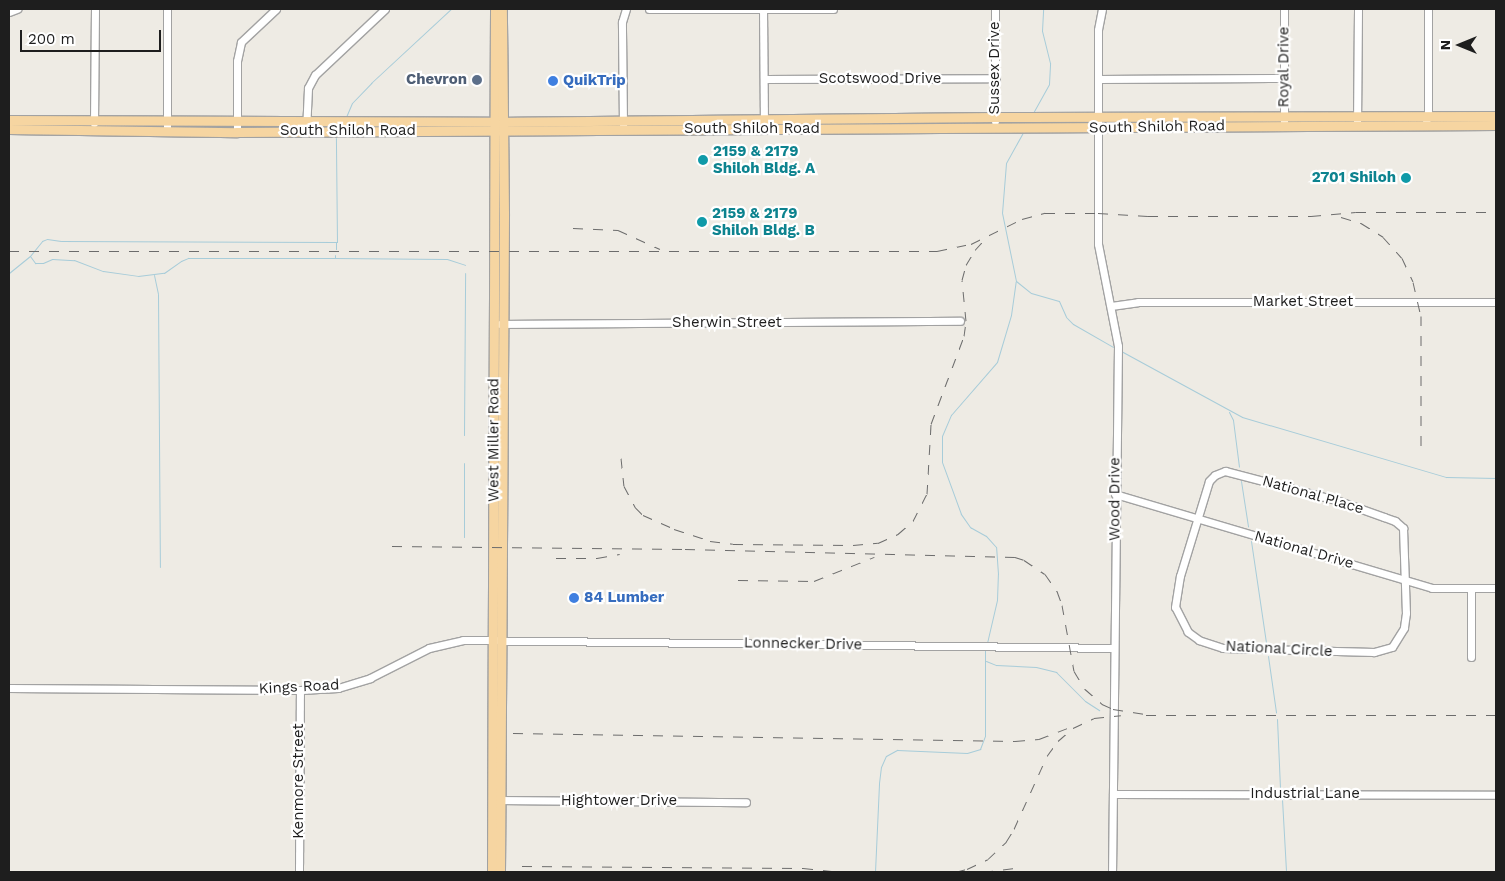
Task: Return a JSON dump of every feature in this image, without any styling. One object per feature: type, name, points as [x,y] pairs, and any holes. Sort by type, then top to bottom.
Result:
[{"type":"main road","name":"West Miller Road","points":[[495,9],[503,252],[499,324]]},
{"type":"main road","name":"West Miller Road","points":[[492,872],[496,800],[499,126],[502,9]]},
{"type":"main road","name":"South Shiloh Road","points":[[764,124],[1098,116],[1284,121],[1427,121],[1496,124]]},
{"type":"main road","name":"South Shiloh Road","points":[[1427,121],[1496,116]]},
{"type":"main road","name":"South Shiloh Road","points":[[9,120],[94,126]]},
{"type":"main road","name":"South Shiloh Road","points":[[9,129],[94,126],[306,127],[764,124],[1098,128],[1284,121]]},
{"type":"main road","name":"West Miller Road","points":[[496,800],[500,872]]},
{"type":"street","points":[[9,12],[17,9]]},
{"type":"street","points":[[94,126],[95,9]]},
{"type":"street","points":[[167,9],[167,126]]},
{"type":"street","points":[[237,127],[237,61],[241,42],[276,9]]},
{"type":"street","points":[[306,127],[308,88],[315,75],[385,9]]},
{"type":"street","points":[[623,125],[621,59],[622,22],[626,9]]},
{"type":"street","points":[[649,9],[833,9]]},
{"type":"street","points":[[763,9],[764,124]]},
{"type":"street","name":"Sussex Drive","points":[[995,9],[996,127]]},
{"type":"street","name":"Wood Drive","points":[[1102,9],[1098,30],[1098,244],[1118,346],[1112,872]]},
{"type":"street","name":"Royal Drive","points":[[1284,9],[1284,121]]},
{"type":"street","points":[[1357,121],[1358,9]]},
{"type":"street","points":[[1427,121],[1428,9]]},
{"type":"street","name":"Scotswood Drive","points":[[764,79],[996,78]]},
{"type":"street","points":[[1098,79],[1284,78]]},
{"type":"street","name":"Market Street","points":[[1111,306],[1138,302],[1496,302]]},
{"type":"street","name":"Sherwin Street","points":[[499,324],[960,321]]},
{"type":"street","name":"National Place","points":[[1197,518],[1209,481],[1215,474],[1225,471],[1338,501],[1395,521],[1403,528],[1405,581]]},
{"type":"street","name":"National Drive","points":[[1115,494],[1432,588],[1496,588]]},
{"type":"street","name":"National Circle","points":[[1197,518],[1180,576],[1175,606],[1188,632],[1199,640],[1223,648],[1374,652],[1392,647],[1404,628],[1405,581]]},
{"type":"street","points":[[1471,588],[1471,657]]},
{"type":"street","name":"Lonnecker Drive","points":[[497,639],[1114,648]]},
{"type":"street","name":"Kings Road","points":[[9,688],[300,690],[338,688],[370,678],[420,652],[449,642],[497,639]]},
{"type":"street","name":"Kenmore Street","points":[[299,872],[300,690]]},
{"type":"street","name":"Industrial Lane","points":[[1113,794],[1496,794]]},
{"type":"street","name":"Hightower Drive","points":[[496,800],[746,802]]},
{"type":"waterway","points":[[346,117],[352,103],[371,83],[451,9]]},
{"type":"waterway","points":[[1033,113],[1049,84],[1050,63],[1042,31],[1043,9]]},
{"type":"waterway","points":[[987,643],[997,600],[996,547],[986,536],[970,527],[961,514],[942,462],[942,436],[951,415],[997,362],[1011,315],[1016,281],[1002,213],[1006,163],[1024,131]]},
{"type":"waterway","points":[[9,273],[30,256],[42,241],[47,239],[61,241],[337,242],[336,138]]},
{"type":"waterway","points":[[336,242],[336,249]]},
{"type":"waterway","points":[[335,255],[335,258],[447,259],[465,265]]},
{"type":"waterway","points":[[30,256],[35,263],[43,263],[52,259],[74,260],[103,271],[138,276],[164,273],[188,258],[335,258]]},
{"type":"waterway","points":[[464,435],[465,273]]},
{"type":"waterway","points":[[154,275],[158,294],[160,567]]},
{"type":"waterway","points":[[1016,281],[1031,293],[1059,301],[1066,317],[1073,324],[1113,347]]},
{"type":"waterway","points":[[1121,351],[1242,417],[1446,477],[1496,478]]},
{"type":"waterway","points":[[1229,412],[1233,420],[1239,467]]},
{"type":"waterway","points":[[464,463],[464,537]]},
{"type":"waterway","points":[[1241,481],[1248,526]]},
{"type":"waterway","points":[[1251,541],[1266,642]]},
{"type":"waterway","points":[[875,872],[879,783],[881,767],[886,756],[897,750],[967,753],[980,749],[985,736],[985,650]]},
{"type":"waterway","points":[[1268,656],[1276,712]]},
{"type":"waterway","points":[[986,661],[996,665],[1036,667],[1056,672],[1085,701],[1099,710]]},
{"type":"waterway","points":[[1277,719],[1280,789]]},
{"type":"waterway","points":[[1282,799],[1286,870]]},
{"type":"railway","points":[[9,251],[937,251],[971,244],[1022,219],[1045,213],[1098,213],[1148,216],[1311,216],[1356,212],[1496,212]]},
{"type":"railway","points":[[1341,217],[1361,223],[1383,237],[1402,258],[1413,282],[1421,316],[1421,453]]},
{"type":"railway","points":[[573,228],[618,230],[660,249]]},
{"type":"railway","points":[[621,458],[624,486],[635,507],[643,515],[674,529],[710,541],[733,544],[853,545],[878,543],[898,534],[913,521],[927,494],[931,424],[964,336],[966,321],[962,280],[966,265],[984,240]]},
{"type":"railway","points":[[392,546],[685,549],[1015,557],[1024,560],[1045,574],[1057,591],[1062,605],[1074,671],[1085,689],[1102,704],[1113,709],[1152,715]]},
{"type":"railway","points":[[556,558],[597,558],[620,554]]},
{"type":"railway","points":[[738,580],[814,581],[874,557]]},
{"type":"railway","points":[[955,872],[967,869],[988,859],[1006,842],[1014,829],[1047,756],[1058,741],[1073,728],[1094,718],[1121,715]]},
{"type":"railway","points":[[1146,715],[1496,715]]},
{"type":"railway","points":[[513,733],[1015,741],[1039,739],[1068,728]]},
{"type":"railway","points":[[522,866],[803,868],[839,872]]},
{"type":"railway","points":[[983,872],[1015,868]]},
{"type":"railway","points":[[1008,872],[1224,872]]},
{"type":"place","name":"Chevron","points":[[477,80]]},
{"type":"place","name":"QuikTrip","points":[[553,81]]},
{"type":"place","name":"2159 & 2179 Shiloh Bldg. A","points":[[703,160]]},
{"type":"place","name":"2701 Shiloh","points":[[1406,178]]},
{"type":"place","name":"2159 & 2179 Shiloh Bldg. B","points":[[702,222]]},
{"type":"place","name":"84 Lumber","points":[[574,598]]}]
